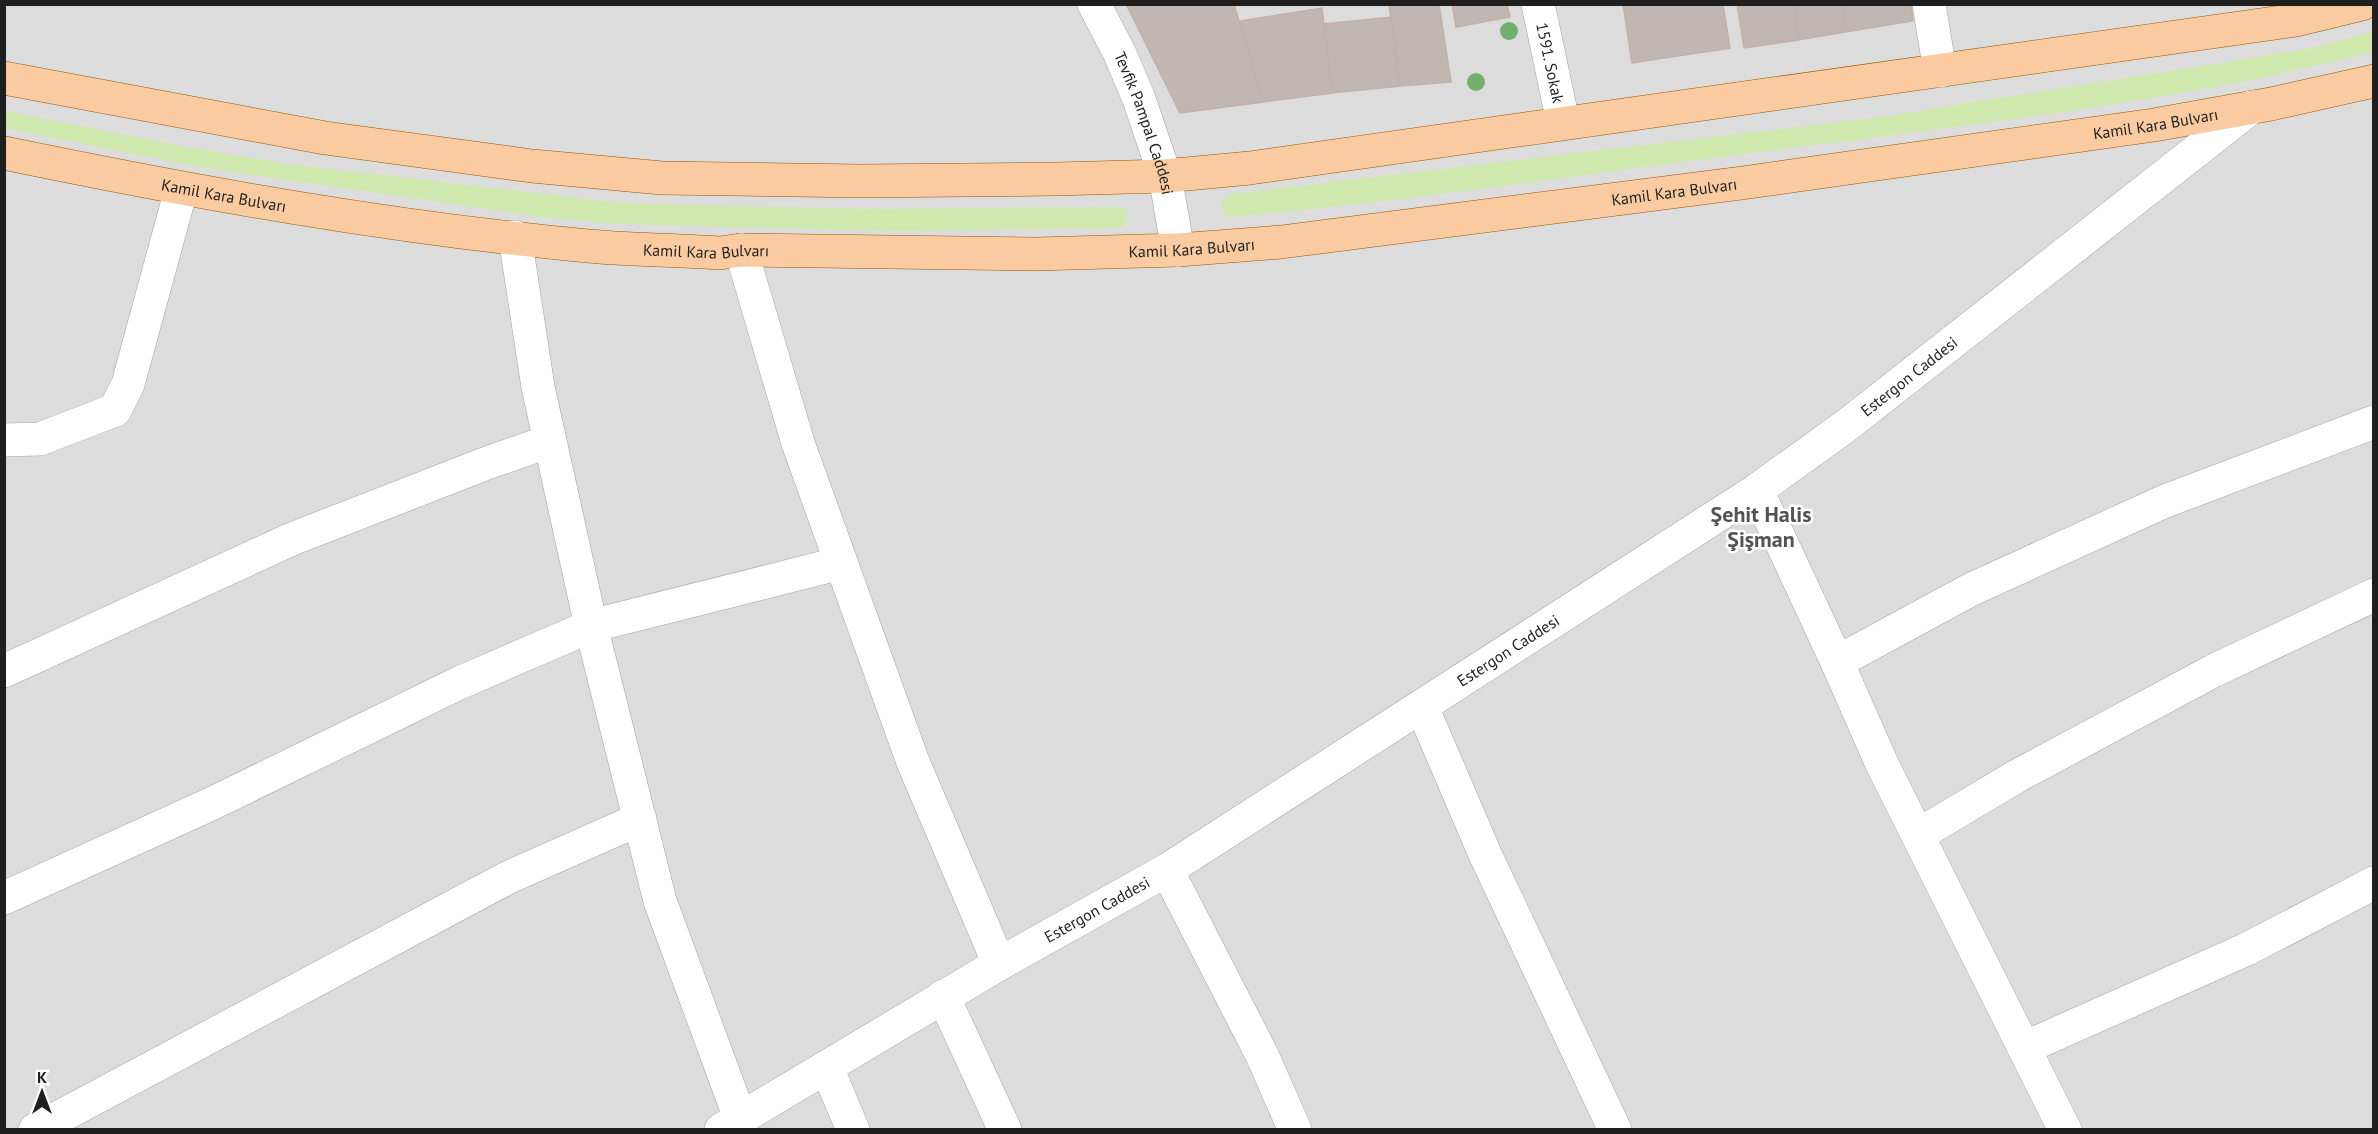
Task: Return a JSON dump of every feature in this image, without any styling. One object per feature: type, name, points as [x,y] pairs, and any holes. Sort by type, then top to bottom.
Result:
[{"type":"main road","points":[[4,78],[325,138],[532,166],[650,177],[872,181],[1165,176],[1250,168],[2296,20],[2362,4]]},
{"type":"main road","name":"Kamil Kara Bulvarı","points":[[4,153],[181,190],[357,218],[588,246],[720,253],[741,250],[1036,254],[1178,250],[1281,242],[1742,183],[2142,126],[2337,91],[2373,81]]},
{"type":"street","name":"Tevfik Pampal Caddesi","points":[[1094,4],[1140,99],[1165,176],[1178,250]]},
{"type":"street","name":"1591. Sokak","points":[[1538,4],[1563,122]]},
{"type":"street","points":[[1929,4],[1940,71]]},
{"type":"street","name":"Estergon Caddesi","points":[[731,1124],[943,996],[1167,870],[1757,490],[1856,418],[2252,107]]},
{"type":"street","points":[[4,440],[40,439],[114,410],[128,384],[181,190]]},
{"type":"street","points":[[515,237],[538,387],[591,626],[660,902],[731,1124]]},
{"type":"street","points":[[741,250],[798,443],[841,563],[913,762],[999,964]]},
{"type":"street","points":[[1837,662],[1972,589],[2163,502],[2373,422]]},
{"type":"street","points":[[4,671],[292,539],[550,441]]},
{"type":"street","points":[[1757,490],[1882,764],[2065,1130]]},
{"type":"street","points":[[4,898],[213,803],[459,683],[591,626],[841,563]]},
{"type":"street","points":[[1918,835],[2017,776],[2213,670],[2373,595]]},
{"type":"street","points":[[1422,707],[1485,854],[1615,1130]]},
{"type":"street","points":[[35,1130],[507,878],[640,819]]},
{"type":"street","points":[[1167,870],[1262,1055],[1295,1130]]},
{"type":"street","points":[[2024,1048],[2247,949],[2373,883]]},
{"type":"street","points":[[943,996],[1005,1130]]},
{"type":"street","points":[[826,1068],[853,1130]]},
{"type":"shaded area","points":[[5,5],[2373,5],[2373,1129],[5,1129]]},
{"type":"green space","points":[[2373,32],[2373,52],[2221,85],[2067,111],[1359,204],[1226,217],[1222,209],[1222,202],[1231,194],[1874,118],[2308,49]]},
{"type":"green space","points":[[4,111],[186,147],[287,164],[621,203],[873,209],[1114,207],[1123,208],[1127,215],[1126,225],[1119,228],[885,231],[620,224],[542,217],[199,167],[5,128]]},
{"type":"building","points":[[1126,4],[1234,4],[1263,102],[1180,113]]},
{"type":"building","points":[[1389,4],[1439,4],[1451,82],[1400,86]]},
{"type":"building","points":[[1452,4],[1507,4],[1510,17],[1456,27]]},
{"type":"building","points":[[1623,4],[1723,4],[1730,48],[1632,63]]},
{"type":"building","points":[[1737,4],[1794,4],[1799,40],[1744,48]]},
{"type":"building","points":[[1794,4],[1841,4],[1846,32],[1799,40]]},
{"type":"building","points":[[1841,4],[1911,4],[1913,21],[1846,32]]},
{"type":"building","points":[[1322,8],[1332,93],[1263,102],[1240,21]]},
{"type":"building","points":[[1391,17],[1400,86],[1332,93],[1324,24]]},
{"type":"district","name":"Şehit Halis Şişman","points":[[1761,526]]}]
